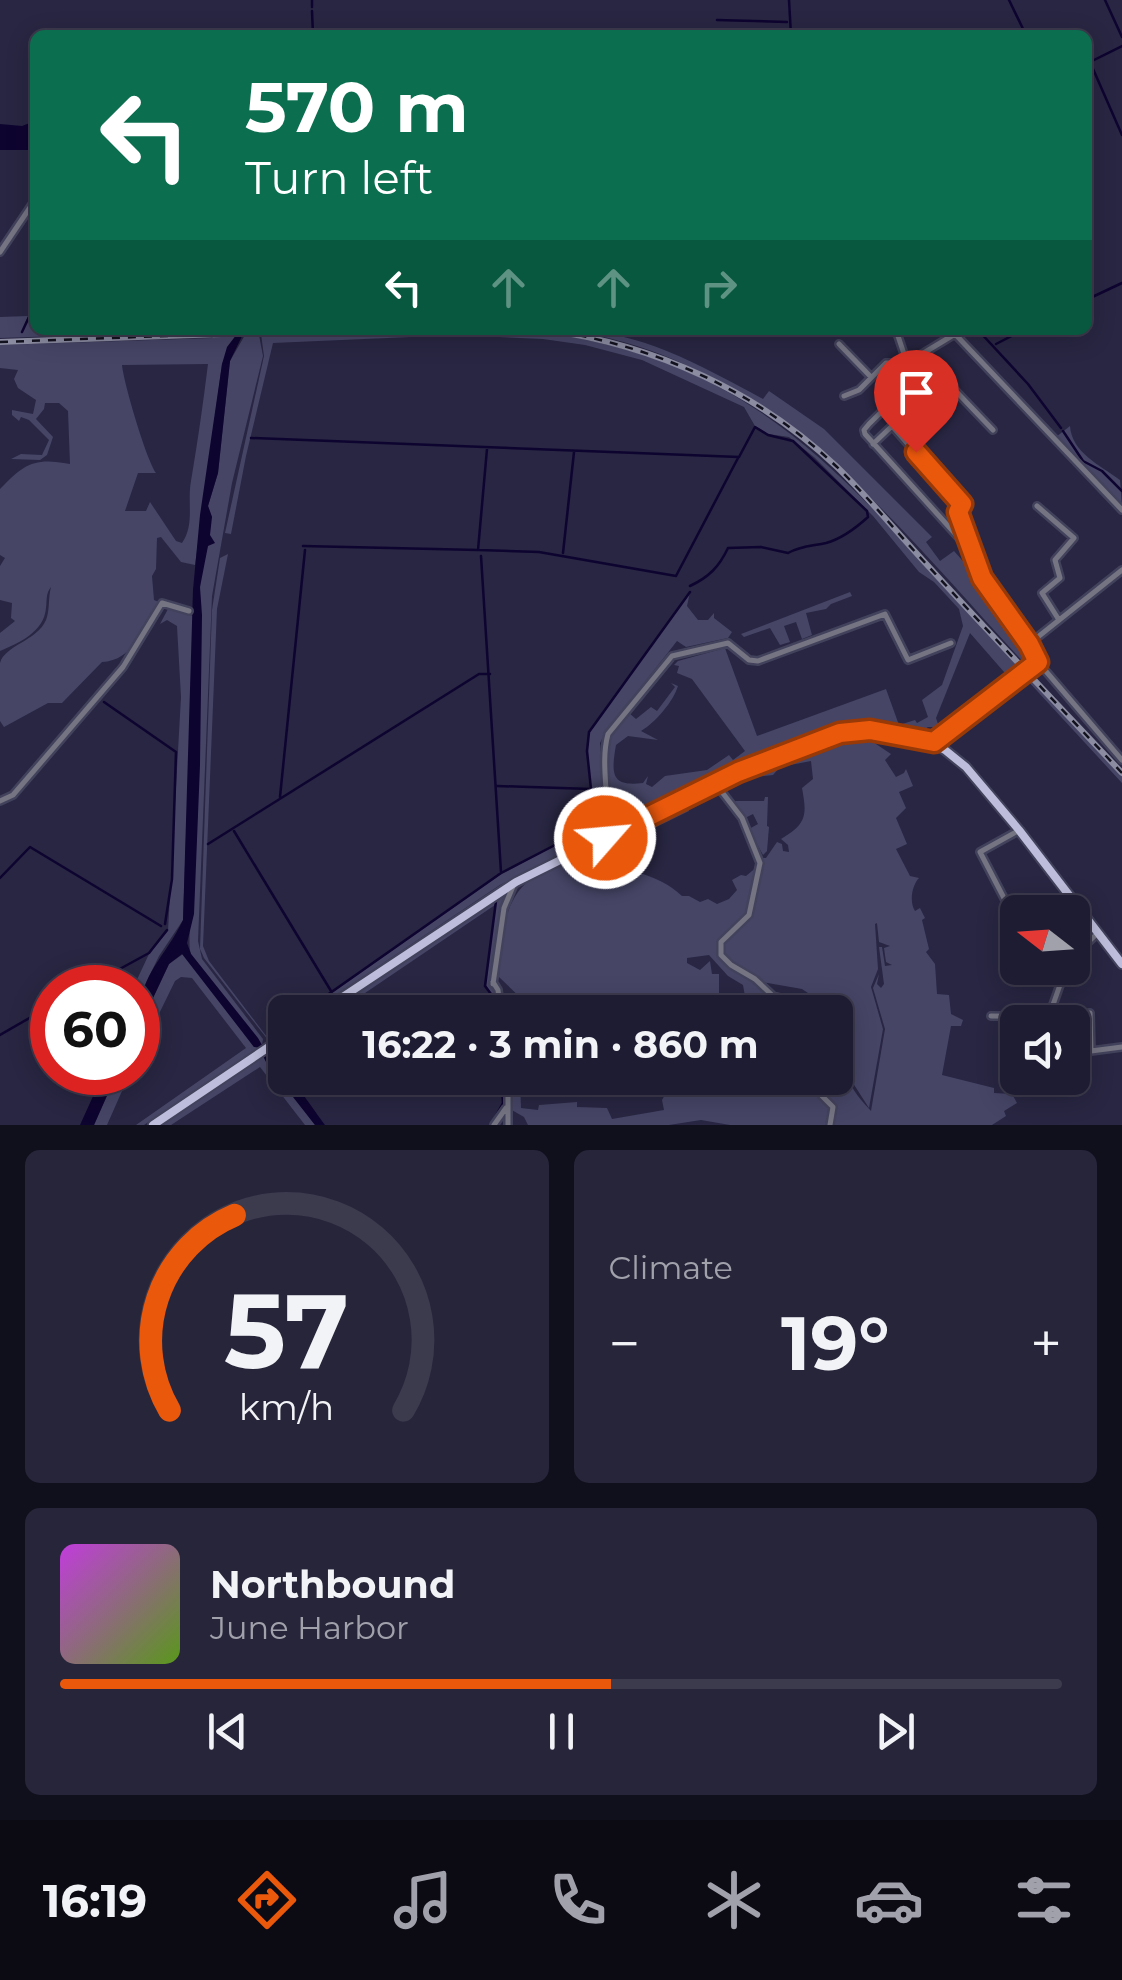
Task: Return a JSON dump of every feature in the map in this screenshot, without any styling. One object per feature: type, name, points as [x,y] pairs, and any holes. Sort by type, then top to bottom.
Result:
[{"type":"main road","points":[[346,995],[516,882],[767,759],[850,731],[882,731],[934,742],[966,767],[1020,830],[1122,964]]},
{"type":"main road","points":[[152,1125],[268,1048]]},
{"type":"street","points":[[0,252],[30,207]]},
{"type":"street","points":[[898,335],[921,406]]},
{"type":"street","points":[[844,396],[859,390],[886,363],[907,364],[953,335]]},
{"type":"street","points":[[956,335],[1122,510]]},
{"type":"street","points":[[840,344],[870,377]]},
{"type":"street","points":[[913,380],[864,430],[972,551]]},
{"type":"street","points":[[873,444],[950,385],[993,430]]},
{"type":"street","points":[[892,426],[962,504],[958,512],[982,578],[1038,662],[1122,760]]},
{"type":"street","points":[[1037,506],[1074,538],[1055,560],[1058,581],[1043,590],[1045,601],[1059,620]]},
{"type":"street","points":[[1029,644],[1122,570]]},
{"type":"street","points":[[0,801],[12,795],[124,666],[159,606],[189,610]]},
{"type":"street","points":[[605,838],[608,734],[672,656],[728,643],[748,660],[758,661],[885,614],[908,660],[951,643]]},
{"type":"street","points":[[934,742],[1038,662]]},
{"type":"street","points":[[715,783],[742,818],[760,863],[752,908],[722,942],[721,955],[732,966],[756,978],[771,995]]},
{"type":"street","points":[[608,806],[634,823]]},
{"type":"street","points":[[1002,895],[980,852],[1020,830]]},
{"type":"street","points":[[499,995],[493,983],[504,908],[516,882]]},
{"type":"street","points":[[1090,941],[1098,933]]},
{"type":"street","points":[[991,1016],[1000,1016]]},
{"type":"street","points":[[1090,1052],[1122,1048]]},
{"type":"street","points":[[508,1095],[508,1125]]},
{"type":"street","points":[[822,1095],[833,1106],[830,1125]]},
{"type":"street","points":[[494,1125],[508,1106]]},
{"type":"shaded area","points":[[30,123],[30,150],[0,150],[0,124]]},
{"type":"shaded area","points":[[28,316],[21,333],[30,318],[30,335],[91,335],[0,338],[0,317]]},
{"type":"shaded area","points":[[236,335],[243,335],[230,361],[218,473],[208,506],[212,517],[210,535],[215,543],[208,546],[200,587],[200,765],[194,914],[187,943],[191,954],[258,1038],[262,1045],[258,1047],[254,1047],[182,954],[169,964],[160,983],[160,965],[156,965],[183,920],[193,590],[227,347]]},
{"type":"shaded area","points":[[237,335],[222,364],[195,565],[181,562],[161,537],[157,538],[156,569],[152,576],[154,600],[159,602],[137,641],[122,656],[102,662],[62,703],[48,703],[4,727],[0,721],[0,663],[8,652],[42,627],[51,587],[41,624],[0,651],[0,633],[15,621],[11,618],[12,603],[0,600],[0,566],[5,558],[0,555],[0,489],[30,464],[70,464],[68,411],[59,403],[45,403],[36,419],[53,437],[47,455],[40,460],[11,459],[21,454],[42,455],[49,440],[29,420],[21,417],[19,421],[12,415],[12,410],[33,414],[36,400],[18,388],[14,379],[18,370],[0,368],[0,345]],"holes":[[[208,364],[190,489],[190,521],[182,543],[176,541],[150,502],[146,511],[125,511],[138,473],[156,473],[136,420],[122,365]]]},
{"type":"shaded area","points":[[245,335],[259,335],[263,356],[232,483],[212,596],[198,941],[202,959],[263,1039],[262,1045],[191,954],[190,939],[198,800],[201,579],[230,361]]},
{"type":"shaded area","points":[[261,335],[456,335],[273,343],[231,534],[225,533],[264,356]]},
{"type":"shaded area","points":[[456,335],[566,336],[627,350],[681,369],[729,393],[773,421],[855,491],[1024,671],[1011,680],[970,633],[936,718],[939,727],[921,732],[865,725],[831,729],[761,757],[639,815],[617,809],[612,796],[609,739],[629,713],[636,719],[651,707],[657,711],[675,687],[671,683],[678,686],[672,699],[641,731],[658,740],[628,736],[616,745],[614,771],[619,780],[643,783],[648,776],[646,784],[652,787],[665,776],[707,770],[729,755],[733,760],[745,751],[692,679],[677,673],[679,666],[674,665],[678,661],[725,648],[757,736],[886,689],[899,725],[915,720],[917,723],[928,717],[922,700],[942,685],[963,626],[959,609],[919,572],[873,516],[789,437],[768,434],[755,426],[744,407],[642,360],[543,339]]},
{"type":"shaded area","points":[[590,335],[614,335],[645,343],[763,399],[769,391],[824,429],[932,537],[926,542],[940,561],[954,551],[978,578],[1032,653],[1031,665],[1027,666],[928,557],[826,456],[770,413],[709,376],[643,348]]},
{"type":"shaded area","points":[[1070,426],[1081,451],[1120,480],[1122,507],[1056,437]]},
{"type":"shaded area","points":[[228,554],[217,609],[203,946],[209,961],[268,1040],[200,949],[212,610],[220,558]]},
{"type":"shaded area","points":[[690,592],[687,606],[698,620],[708,620],[714,613],[714,618],[732,632],[728,638],[686,647],[677,641],[605,733],[600,743],[604,818],[600,832],[577,846],[586,831],[564,853],[500,885],[335,995],[329,995],[500,875],[588,828],[592,804],[590,732]]},
{"type":"shaded area","points":[[850,592],[852,596],[826,609],[806,613],[812,635],[802,639],[796,622],[784,626],[790,642],[780,645],[770,628],[744,637],[741,634]]},
{"type":"shaded area","points":[[168,609],[194,616],[183,920],[155,965],[144,965],[168,931],[181,697],[177,626],[167,620],[160,624]]},
{"type":"shaded area","points":[[1029,674],[1122,775],[1122,783],[1027,680],[1001,699]]},
{"type":"shaded area","points":[[864,736],[891,754],[885,760],[896,777],[906,769],[913,786],[899,792],[906,808],[896,818],[907,844],[896,849],[910,876],[919,878],[912,903],[925,918],[922,920],[929,949],[926,952],[935,964],[937,994],[949,995],[951,1014],[963,1020],[961,1026],[951,1026],[942,1075],[994,1088],[994,1093],[1000,1095],[1013,1095],[1017,1103],[1004,1111],[1006,1116],[992,1125],[832,1125],[836,1108],[826,1095],[853,1095],[853,1087],[871,1111],[885,1029],[873,988],[879,974],[877,984],[881,988],[884,984],[879,947],[885,966],[892,965],[886,962],[884,948],[890,946],[879,942],[875,924],[878,969],[871,987],[883,1029],[869,1108],[853,1083],[853,995],[811,995],[802,989],[762,982],[722,954],[721,946],[751,914],[761,858],[766,858],[777,842],[782,844],[783,851],[789,852],[781,839],[796,829],[803,818],[802,788],[813,779],[811,761],[780,767],[773,775],[755,777],[730,789],[729,784],[827,742]]},
{"type":"shaded area","points":[[765,797],[769,827],[767,851],[763,855],[749,829],[758,824],[753,814],[745,818],[735,801],[764,801]]},
{"type":"shaded area","points":[[686,803],[689,811],[585,862],[637,872],[682,896],[717,904],[737,890],[732,880],[746,876],[758,866],[749,910],[720,940],[718,953],[753,978],[767,995],[745,995],[743,985],[728,976],[709,955],[687,958],[687,963],[700,970],[710,961],[712,974],[719,974],[719,994],[729,995],[518,995],[499,977],[505,921],[524,885]]},
{"type":"shaded area","points":[[505,897],[492,985],[497,995],[492,995],[486,985],[495,905],[362,995],[351,995],[496,898]]},
{"type":"shaded area","points":[[183,954],[258,1048],[144,1125],[136,1125],[246,1048],[192,978],[175,981],[160,1012],[160,983],[169,964]]},
{"type":"shaded area","points":[[263,1056],[268,1063],[268,1077],[260,1067],[171,1125],[161,1125]]},
{"type":"shaded area","points":[[94,1095],[107,1095],[94,1125],[80,1125]]},
{"type":"shaded area","points":[[107,1095],[120,1095],[107,1125],[94,1125]]},
{"type":"shaded area","points":[[282,1095],[292,1095],[315,1125],[305,1125]]},
{"type":"shaded area","points":[[291,1095],[303,1095],[325,1125],[315,1125]]},
{"type":"shaded area","points":[[510,1095],[521,1095],[521,1108],[538,1110],[539,1105],[577,1102],[577,1107],[607,1108],[612,1119],[664,1110],[665,1095],[822,1095],[830,1104],[828,1125],[730,1125],[701,1120],[669,1125],[528,1125],[524,1117],[510,1109]]},
{"type":"waterway","points":[[312,0],[312,7]]},
{"type":"waterway","points":[[789,0],[791,30]]},
{"type":"waterway","points":[[1009,0],[1024,30]]},
{"type":"waterway","points":[[1105,0],[1122,37]]},
{"type":"waterway","points":[[312,11],[313,30]]},
{"type":"waterway","points":[[717,20],[787,22]]},
{"type":"waterway","points":[[1092,61],[1122,46]]},
{"type":"waterway","points":[[1092,67],[1122,135]]},
{"type":"waterway","points":[[1092,297],[1122,283]]},
{"type":"waterway","points":[[22,332],[30,315]]},
{"type":"waterway","points":[[983,335],[1028,384],[1061,428]]},
{"type":"waterway","points":[[996,344],[1013,335]]},
{"type":"waterway","points":[[251,438],[739,457],[755,427],[768,435],[793,441],[867,511],[868,517],[859,525],[826,543],[788,553],[761,547],[728,548],[713,571],[690,586]]},
{"type":"waterway","points":[[1063,431],[1083,461],[1102,471],[1122,491]]},
{"type":"waterway","points":[[303,546],[478,550],[487,449]]},
{"type":"waterway","points":[[563,553],[574,452]]},
{"type":"waterway","points":[[479,550],[539,552],[676,576],[738,458]]},
{"type":"waterway","points":[[280,797],[305,550]]},
{"type":"waterway","points":[[481,556],[501,872]]},
{"type":"waterway","points":[[497,786],[591,789],[589,732],[690,592]]},
{"type":"waterway","points":[[208,844],[479,674],[490,674]]},
{"type":"waterway","points":[[104,702],[176,752],[172,879],[165,924]]},
{"type":"waterway","points":[[327,995],[501,873],[584,830],[592,812],[591,789]]},
{"type":"waterway","points":[[234,831],[331,991]]},
{"type":"waterway","points":[[0,878],[30,847],[161,926]]},
{"type":"waterway","points":[[492,995],[485,986],[496,901]]},
{"type":"waterway","points":[[127,965],[149,953],[167,930]]},
{"type":"waterway","points":[[0,1035],[30,1018]]},
{"type":"waterway","points":[[491,1125],[503,1103],[502,1095]]},
{"type":"railway","points":[[0,342],[194,335]]},
{"type":"railway","points":[[576,335],[627,347],[703,376],[774,416],[806,440],[861,492],[1122,773]]},
{"type":"route","points":[[605,838],[767,759],[840,733],[870,730],[934,742],[1038,662],[978,571],[958,512],[962,504],[916,452]]}]
